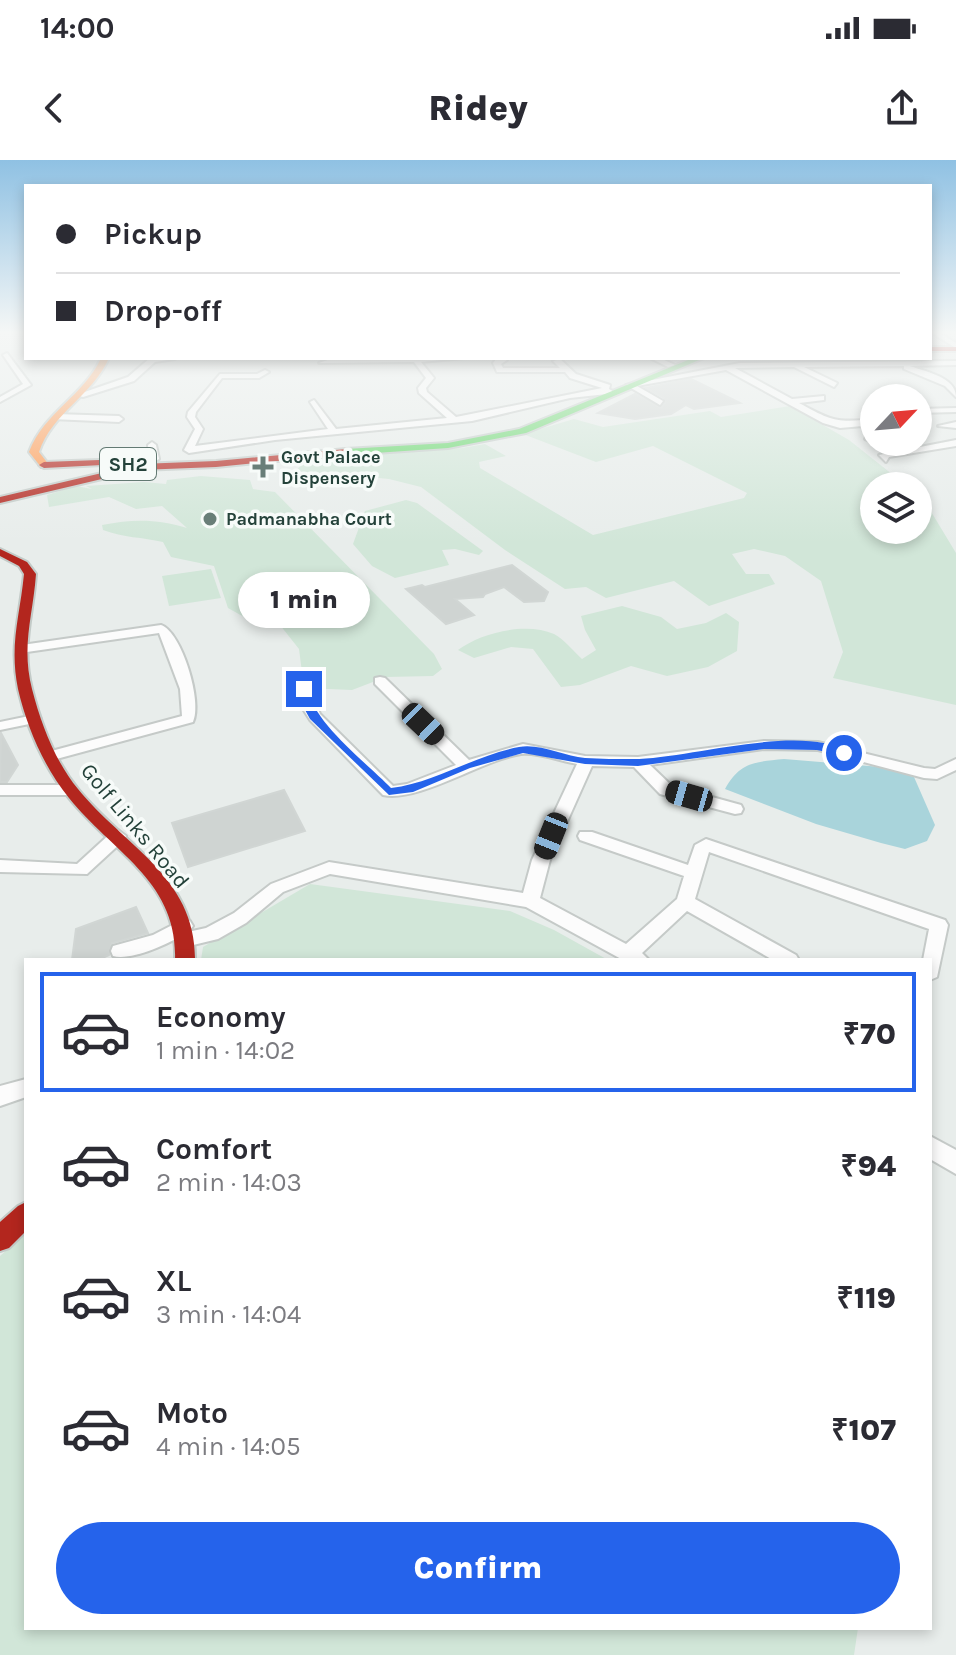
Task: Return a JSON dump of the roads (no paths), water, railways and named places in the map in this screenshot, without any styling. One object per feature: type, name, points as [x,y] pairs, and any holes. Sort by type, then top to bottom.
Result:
[{"type":"main road","points":[[71,403],[35,441],[34,452],[44,465],[69,481],[140,467],[474,443],[546,423],[586,403]]},
{"type":"main road","name":"SH2","points":[[4,496],[127,465],[191,454],[467,440],[534,423],[581,403]]},
{"type":"main road","points":[[44,465],[99,463],[153,452],[191,454]]},
{"type":"main road","name":"SH2","points":[[69,481],[99,463]]},
{"type":"main road","points":[[4,496],[37,476],[44,465]]},
{"type":"main road","name":"Golf Links Road","points":[[0,552],[23,564],[30,574],[20,649],[34,719],[49,756],[69,790],[99,822],[118,836],[159,884],[186,932]]},
{"type":"main road","points":[[185,958],[186,932]]},
{"type":"main road","points":[[0,1239],[24,1216]]},
{"type":"street","points":[[199,403],[191,417],[199,429],[191,454],[334,432],[455,420],[541,403]]},
{"type":"street","points":[[315,403],[334,432]]},
{"type":"street","points":[[435,403],[455,420]]},
{"type":"street","points":[[796,403],[840,425],[860,423]]},
{"type":"street","points":[[932,411],[956,410]]},
{"type":"street","points":[[192,412],[204,411]]},
{"type":"street","points":[[823,419],[855,414]]},
{"type":"street","points":[[55,417],[119,419]]},
{"type":"street","points":[[942,426],[956,425]]},
{"type":"street","points":[[932,448],[956,443]]},
{"type":"street","points":[[20,649],[161,629],[178,657],[192,709],[188,719],[49,756]]},
{"type":"street","points":[[380,681],[466,766]]},
{"type":"street","points":[[304,689],[304,699],[314,716],[389,791],[409,789],[466,766],[523,749],[585,761],[638,762],[764,745],[818,746],[924,773],[937,774],[956,764]]},
{"type":"street","points":[[0,726],[34,719]]},
{"type":"street","points":[[530,901],[541,860],[561,812],[582,774],[585,761]]},
{"type":"street","points":[[638,762],[666,790],[735,809]]},
{"type":"street","points":[[0,790],[69,790]]},
{"type":"street","points":[[0,866],[81,870],[118,836]]},
{"type":"street","points":[[586,836],[693,873]]},
{"type":"street","points":[[120,951],[186,932],[211,934],[240,918],[277,888],[329,868],[530,901],[633,957],[685,902],[701,849],[706,845],[939,925],[932,962]]},
{"type":"street","points":[[685,902],[785,958]]},
{"type":"street","points":[[0,1096],[24,1089]]},
{"type":"street","points":[[932,1147],[956,1163]]},
{"type":"water","points":[[784,759],[881,767],[914,777],[935,825],[927,841],[905,849],[881,843],[816,824],[725,789],[743,768]]},
{"type":"place","name":"Govt Palace Dispensery","points":[[263,467]]},
{"type":"place","name":"Padmanabha Court","points":[[210,519]]}]
